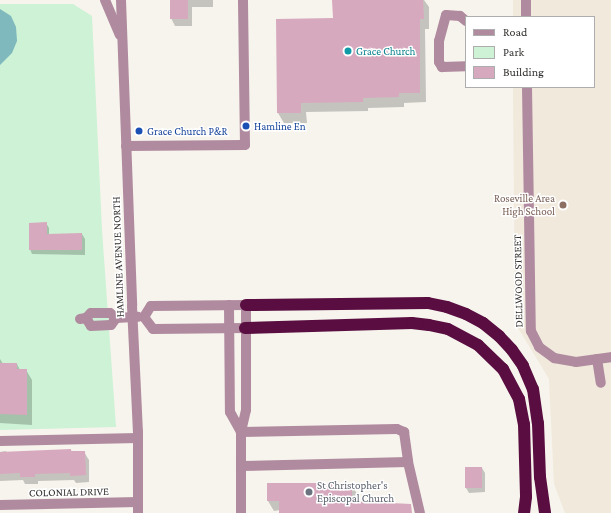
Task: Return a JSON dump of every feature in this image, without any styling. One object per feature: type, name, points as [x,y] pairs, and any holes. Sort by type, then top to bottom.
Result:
[{"type":"highway","points":[[246,305],[428,303],[447,307],[466,314],[483,323],[499,336],[512,350],[523,366],[533,389],[538,423],[540,477],[545,513]]},
{"type":"highway","points":[[245,328],[423,324],[448,329],[478,344],[503,369],[518,400],[524,424],[526,497],[524,513]]},
{"type":"street","points":[[106,0],[122,40]]},
{"type":"street","name":"HAMLINE AVENUE NORTH","points":[[121,0],[132,317],[138,438],[138,513]]},
{"type":"street","points":[[126,146],[245,145],[243,0]]},
{"type":"street","points":[[526,0],[526,16]]},
{"type":"street","points":[[465,20],[460,16],[446,15],[439,41],[439,62],[442,67],[465,66]]},
{"type":"street","name":"DELLWOOD STREET","points":[[527,88],[531,332],[539,348],[554,358],[576,362],[611,357]]},
{"type":"street","points":[[229,305],[230,412],[241,432]]},
{"type":"street","points":[[144,317],[151,306],[246,305],[246,410],[241,432],[241,513]]},
{"type":"street","points":[[83,318],[91,314],[110,313],[116,318],[144,317]]},
{"type":"street","points":[[144,317],[153,329],[245,328]]},
{"type":"street","points":[[597,359],[601,383]]},
{"type":"street","points":[[241,432],[398,429],[404,432],[408,462],[420,513]]},
{"type":"street","points":[[0,441],[138,438]]},
{"type":"street","points":[[241,466],[408,462]]},
{"type":"street","name":"COLONIAL DRIVE","points":[[0,505],[97,508],[138,502]]},
{"type":"shaded area","name":"Roseville Area High School","points":[[513,0],[611,0],[611,513],[565,513],[554,484],[549,379],[515,323],[513,88],[595,88],[595,16],[513,16]]},
{"type":"green space","points":[[0,4],[73,4],[92,16],[102,230],[116,427],[0,430]]},
{"type":"water","points":[[0,9],[11,16],[16,27],[17,41],[12,53],[0,65]]},
{"type":"building","points":[[170,0],[188,0],[188,19],[170,19]]},
{"type":"building","name":"Grace Church","points":[[332,0],[423,0],[424,19],[420,19],[420,93],[399,93],[399,97],[363,98],[363,102],[301,103],[301,113],[277,113],[276,19],[333,18]]},
{"type":"building","points":[[47,222],[47,234],[82,233],[82,250],[29,250],[29,223]]},
{"type":"building","points":[[0,363],[17,363],[17,369],[27,369],[27,415],[0,414]]},
{"type":"building","points":[[71,449],[71,451],[85,451],[86,475],[70,476],[70,473],[35,474],[35,477],[20,477],[20,473],[0,474],[0,452]]},
{"type":"building","points":[[465,467],[482,467],[482,488],[465,488]]},
{"type":"building","name":"St Christopher's Episcopal Church","points":[[267,483],[352,483],[352,501],[411,504],[412,513],[279,513],[279,501],[267,501]]},
{"type":"place","name":"Grace Church","points":[[348,51]]},
{"type":"place","name":"Hamline En","points":[[246,126]]},
{"type":"place","name":"Grace Church P&R","points":[[139,131]]},
{"type":"place","name":"Roseville Area High School","points":[[563,205]]},
{"type":"place","name":"St Christopher's Episcopal Church","points":[[309,492]]}]
